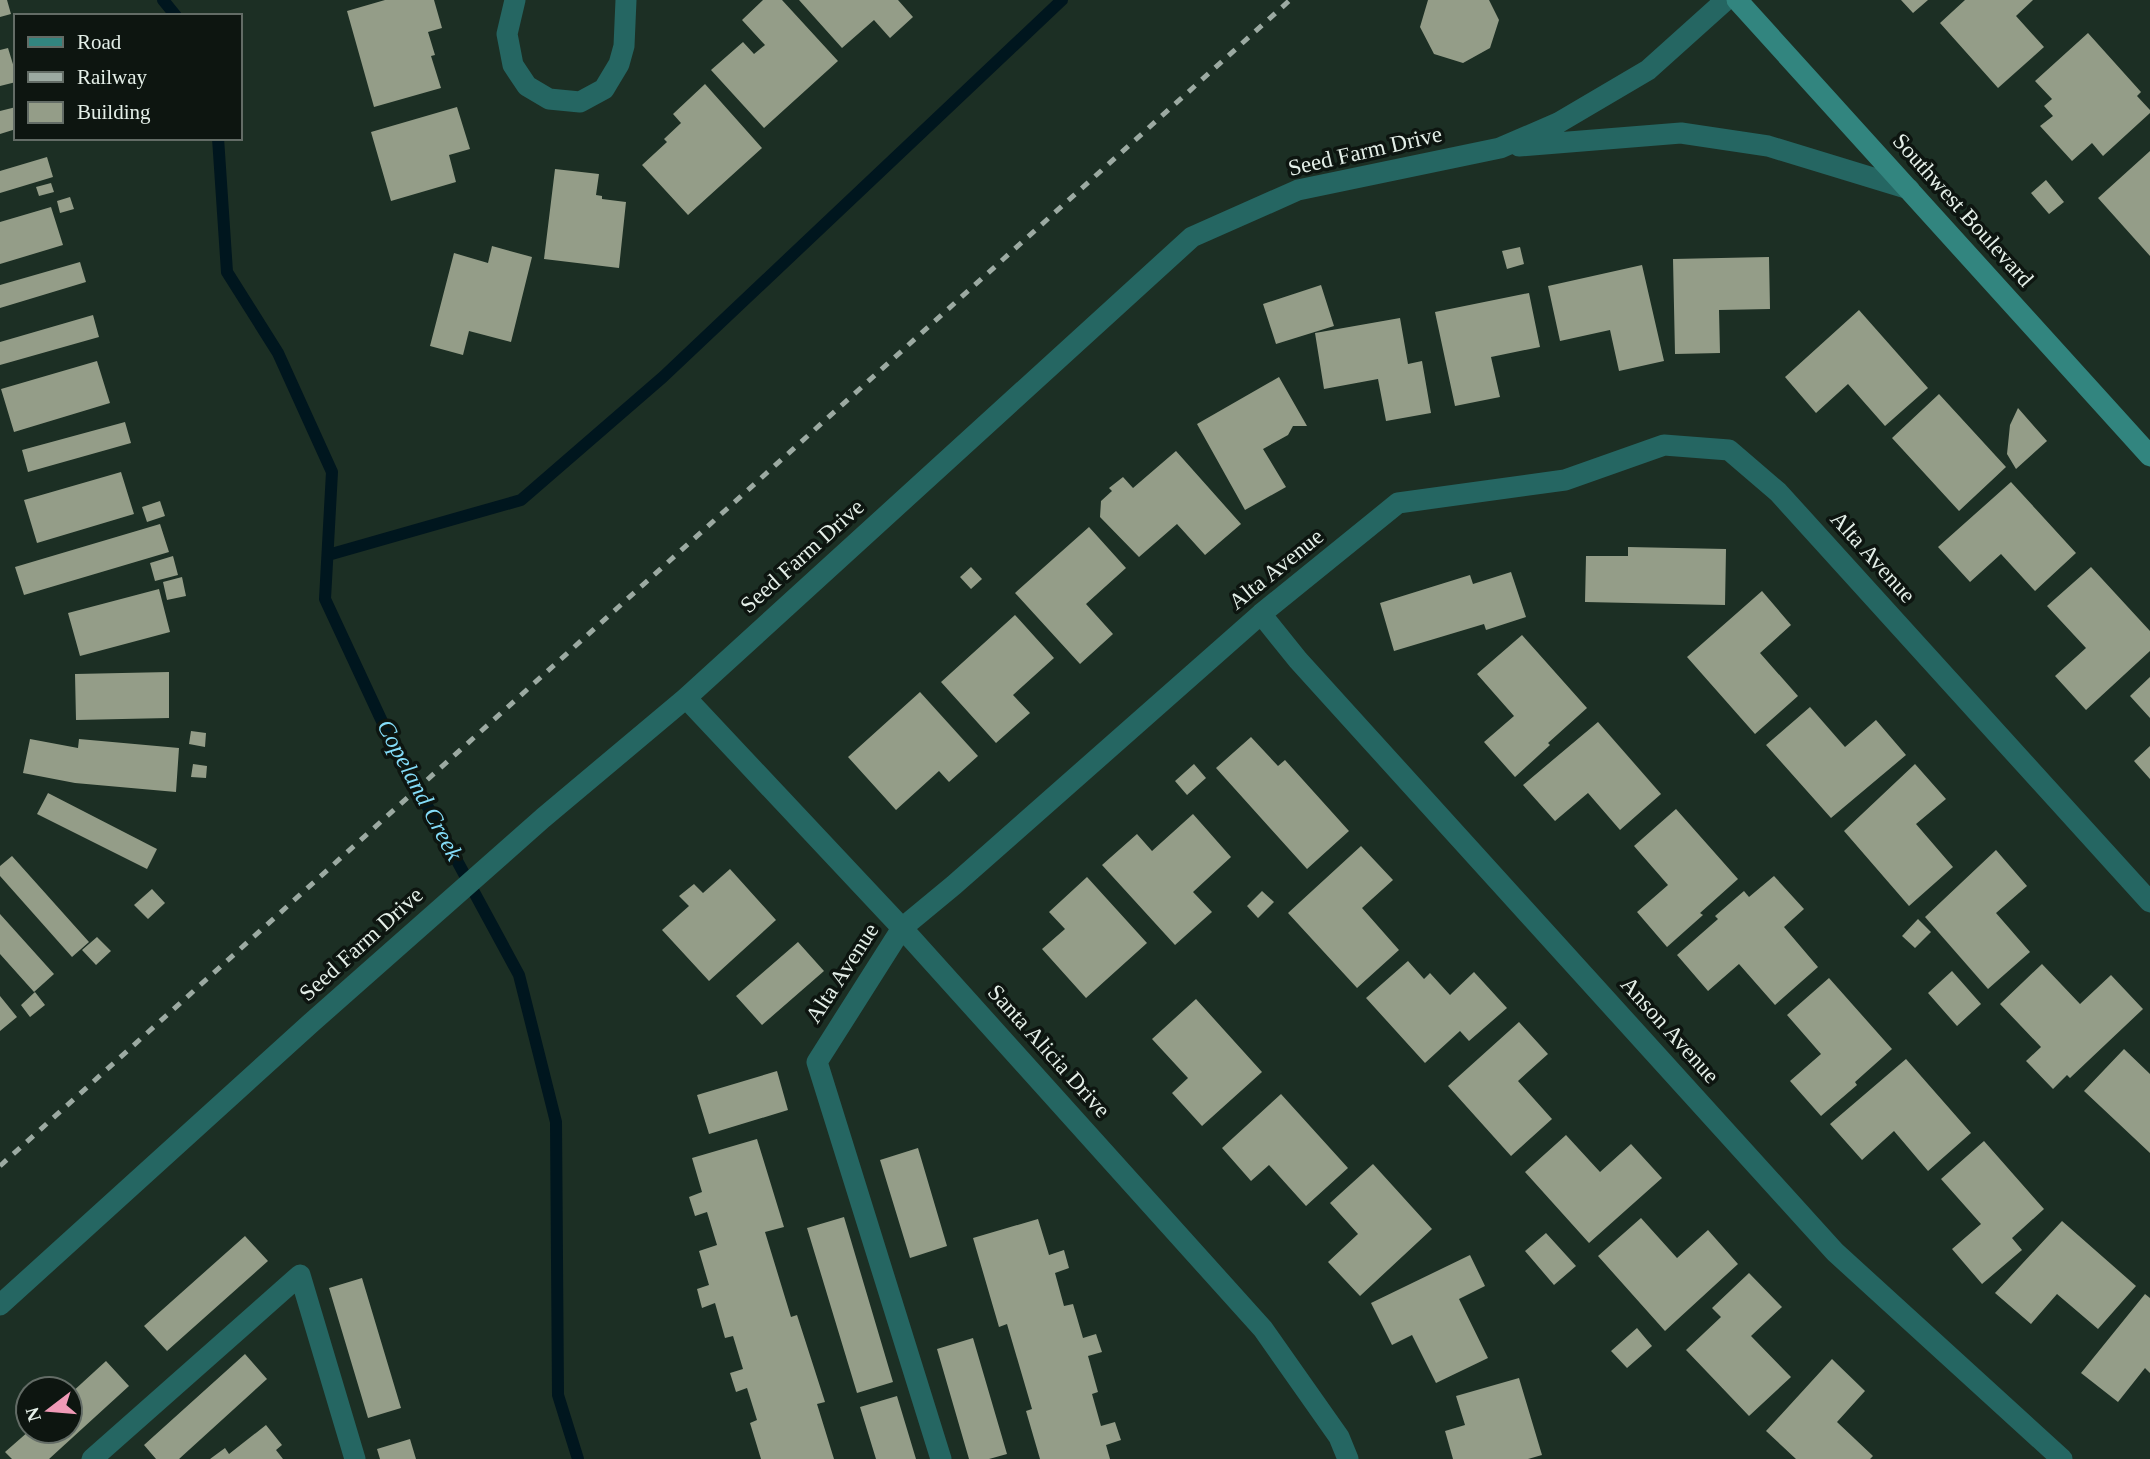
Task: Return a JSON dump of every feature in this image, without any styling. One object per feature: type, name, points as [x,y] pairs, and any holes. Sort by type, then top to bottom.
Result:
[{"type":"street","points":[[514,0],[508,34],[513,65],[527,86],[549,99],[580,102],[604,89],[619,64],[624,46],[626,0]]},
{"type":"street","name":"Seed Farm Drive","points":[[0,1305],[515,842],[686,698],[1192,237],[1298,190],[1500,148],[1558,123],[1648,70],[1726,0]]},
{"type":"street","name":"Southwest Boulevard","points":[[1737,0],[2150,456]]},
{"type":"street","points":[[1500,148],[1681,133],[1768,146],[1909,189]]},
{"type":"street","name":"Alta Avenue","points":[[941,1459],[817,1062],[902,928],[1261,614],[1398,503],[1565,480],[1664,444],[1729,450],[1778,492],[2150,902]]},
{"type":"street","name":"Anson Avenue","points":[[1261,614],[1298,660],[1835,1252],[2062,1459]]},
{"type":"street","name":"Santa Alicia Drive","points":[[686,698],[902,928],[1263,1329],[1339,1437],[1348,1459]]},
{"type":"street","points":[[92,1459],[300,1275],[355,1459]]},
{"type":"building","points":[[0,0],[7,0],[11,14],[0,17]]},
{"type":"building","points":[[385,0],[434,0],[442,28],[428,32],[435,55],[431,56],[441,88],[374,107],[347,11]]},
{"type":"building","points":[[763,0],[782,0],[838,61],[764,128],[711,70],[743,42],[754,54],[765,45],[742,20]]},
{"type":"building","points":[[799,0],[898,0],[913,17],[890,38],[874,20],[842,48]]},
{"type":"building","points":[[1428,0],[1489,0],[1499,20],[1490,48],[1463,63],[1434,54],[1420,27]]},
{"type":"building","points":[[1901,0],[1928,0],[1913,13]]},
{"type":"building","points":[[1965,0],[2033,0],[2016,16],[2044,47],[1998,88],[1940,23]]},
{"type":"building","points":[[2088,33],[2141,92],[2137,96],[2150,113],[2103,156],[2092,143],[2072,161],[2040,126],[2053,116],[2044,106],[2052,99],[2035,81]]},
{"type":"building","points":[[8,48],[14,68],[14,82],[0,86],[0,50]]},
{"type":"building","points":[[705,84],[762,148],[688,215],[642,165],[667,142],[664,139],[681,123],[673,114]]},
{"type":"building","points":[[457,107],[470,149],[449,155],[456,182],[391,201],[371,132]]},
{"type":"building","points":[[14,108],[14,130],[0,134],[0,111]]},
{"type":"building","points":[[2150,151],[2150,256],[2098,198]]},
{"type":"building","points":[[47,157],[53,177],[0,193],[0,171]]},
{"type":"building","points":[[555,169],[599,174],[596,195],[602,196],[602,199],[626,202],[619,268],[544,259]]},
{"type":"building","points":[[2046,180],[2064,202],[2049,214],[2031,193]]},
{"type":"building","points":[[51,183],[54,192],[39,196],[36,187]]},
{"type":"building","points":[[70,197],[74,209],[60,213],[57,201]]},
{"type":"building","points":[[51,207],[63,245],[0,264],[0,222]]},
{"type":"building","points":[[492,246],[532,257],[511,342],[469,331],[463,355],[430,346],[454,253],[488,263]]},
{"type":"building","points":[[1520,247],[1524,264],[1507,269],[1502,251]]},
{"type":"building","points":[[1769,257],[1770,309],[1719,310],[1720,353],[1675,354],[1673,259]]},
{"type":"building","points":[[80,262],[86,282],[0,308],[0,285]]},
{"type":"building","points":[[1642,265],[1664,361],[1619,371],[1610,330],[1560,341],[1548,286]]},
{"type":"building","points":[[1321,285],[1334,326],[1276,344],[1263,304]]},
{"type":"building","points":[[1529,293],[1540,347],[1491,357],[1500,397],[1455,406],[1435,312]]},
{"type":"building","points":[[1859,310],[1928,388],[1885,426],[1848,384],[1816,413],[1785,377]]},
{"type":"building","points":[[93,315],[99,337],[0,365],[0,342]]},
{"type":"building","points":[[1400,318],[1408,364],[1422,361],[1431,413],[1386,421],[1378,379],[1324,389],[1315,333]]},
{"type":"building","points":[[97,361],[110,403],[14,432],[1,389]]},
{"type":"building","points":[[1279,377],[1307,426],[1293,426],[1288,435],[1263,449],[1286,487],[1245,510],[1197,424]]},
{"type":"building","points":[[1939,394],[2006,467],[1959,511],[1892,438]]},
{"type":"building","points":[[2018,408],[2047,441],[2016,469],[2007,454],[2010,425]]},
{"type":"building","points":[[125,422],[131,443],[28,472],[22,450]]},
{"type":"building","points":[[1176,451],[1241,524],[1205,555],[1177,524],[1139,557],[1100,517],[1101,501],[1112,491],[1109,488],[1123,477],[1133,488]]},
{"type":"building","points":[[121,472],[134,514],[37,543],[24,500]]},
{"type":"building","points":[[2011,482],[2076,553],[2035,591],[2001,554],[1970,582],[1938,547]]},
{"type":"building","points":[[160,501],[165,516],[147,522],[142,507]]},
{"type":"building","points":[[160,524],[169,552],[24,595],[15,567]]},
{"type":"building","points":[[1089,527],[1126,568],[1086,604],[1113,634],[1080,664],[1015,593]]},
{"type":"building","points":[[1628,547],[1726,549],[1725,605],[1585,602],[1586,556],[1628,556]]},
{"type":"building","points":[[173,556],[178,575],[155,581],[150,563]]},
{"type":"building","points":[[971,567],[982,579],[971,589],[960,577]]},
{"type":"building","points":[[2091,567],[2150,631],[2150,651],[2086,710],[2055,676],[2086,648],[2047,606]]},
{"type":"building","points":[[1511,572],[1526,617],[1486,630],[1484,624],[1394,651],[1380,603],[1470,575],[1473,584]]},
{"type":"building","points":[[182,577],[186,596],[167,600],[163,582]]},
{"type":"building","points":[[159,589],[170,632],[80,656],[68,613]]},
{"type":"building","points":[[1762,591],[1791,625],[1760,653],[1798,696],[1755,734],[1687,657]]},
{"type":"building","points":[[1015,615],[1054,658],[1013,695],[1030,713],[996,743],[941,682]]},
{"type":"building","points":[[1522,635],[1587,708],[1515,777],[1484,742],[1514,716],[1477,674]]},
{"type":"building","points":[[169,672],[169,718],[76,720],[75,674]]},
{"type":"building","points":[[2150,677],[2150,718],[2130,696]]},
{"type":"building","points":[[920,692],[978,756],[949,782],[939,771],[896,810],[848,757]]},
{"type":"building","points":[[1810,707],[1845,747],[1876,720],[1906,755],[1831,818],[1766,745]]},
{"type":"building","points":[[1598,722],[1661,794],[1620,830],[1588,793],[1555,821],[1523,785]]},
{"type":"building","points":[[191,731],[206,733],[205,747],[189,744]]},
{"type":"building","points":[[1251,737],[1278,766],[1285,760],[1349,831],[1307,869],[1216,768]]},
{"type":"building","points":[[30,739],[78,748],[79,739],[179,748],[176,792],[75,783],[23,773]]},
{"type":"building","points":[[2150,746],[2150,779],[2134,761]]},
{"type":"building","points":[[193,764],[207,766],[206,778],[191,777]]},
{"type":"building","points":[[1194,764],[1206,778],[1187,795],[1175,781]]},
{"type":"building","points":[[1915,764],[1946,799],[1916,824],[1953,867],[1909,906],[1844,831]]},
{"type":"building","points":[[48,793],[157,849],[147,869],[37,814]]},
{"type":"building","points":[[1676,809],[1738,879],[1667,947],[1637,912],[1668,885],[1634,846]]},
{"type":"building","points":[[1193,814],[1231,857],[1193,892],[1212,912],[1175,945],[1102,865],[1137,834],[1152,851]]},
{"type":"building","points":[[1361,846],[1393,880],[1362,908],[1399,950],[1357,988],[1288,913]]},
{"type":"building","points":[[1996,850],[2027,886],[1996,913],[2030,952],[1988,989],[1925,917]]},
{"type":"building","points":[[12,856],[89,942],[72,957],[0,876],[0,866]]},
{"type":"building","points":[[730,869],[776,920],[709,981],[662,930],[689,906],[679,896],[694,884],[703,893]]},
{"type":"building","points":[[1774,876],[1804,909],[1784,927],[1818,967],[1775,1005],[1739,964],[1708,991],[1677,955],[1718,919],[1715,916],[1744,891],[1749,897]]},
{"type":"building","points":[[1087,877],[1147,943],[1086,998],[1042,949],[1065,929],[1049,912]]},
{"type":"building","points":[[152,889],[165,903],[148,919],[134,905]]},
{"type":"building","points":[[1262,891],[1274,902],[1258,918],[1247,906]]},
{"type":"building","points":[[0,914],[54,974],[34,992],[0,954]]},
{"type":"building","points":[[1918,919],[1931,932],[1915,948],[1902,936]]},
{"type":"building","points":[[97,937],[111,951],[96,965],[82,950]]},
{"type":"building","points":[[798,942],[824,971],[762,1025],[736,996]]},
{"type":"building","points":[[1408,961],[1424,979],[1430,973],[1450,995],[1474,972],[1507,1008],[1469,1041],[1460,1031],[1425,1063],[1366,998]]},
{"type":"building","points":[[2042,964],[2080,1004],[2111,975],[2143,1009],[2070,1078],[2067,1075],[2053,1089],[2026,1061],[2041,1047],[2000,1004]]},
{"type":"building","points":[[1952,971],[1981,1004],[1957,1026],[1928,993]]},
{"type":"building","points":[[1829,978],[1892,1049],[1855,1082],[1857,1085],[1821,1116],[1790,1081],[1821,1054],[1787,1015]]},
{"type":"building","points":[[35,992],[45,1005],[30,1017],[21,1005]]},
{"type":"building","points":[[0,996],[17,1017],[0,1031]]},
{"type":"building","points":[[1196,999],[1262,1072],[1202,1126],[1172,1093],[1188,1078],[1152,1039]]},
{"type":"building","points":[[1519,1022],[1548,1054],[1518,1081],[1552,1119],[1511,1156],[1448,1086]]},
{"type":"building","points":[[2124,1049],[2150,1074],[2150,1153],[2084,1091]]},
{"type":"building","points":[[1906,1059],[1971,1133],[1928,1171],[1894,1131],[1862,1160],[1830,1124]]},
{"type":"building","points":[[777,1071],[788,1110],[709,1134],[697,1095]]},
{"type":"building","points":[[1281,1094],[1348,1168],[1306,1206],[1269,1165],[1251,1181],[1222,1148]]},
{"type":"building","points":[[1566,1135],[1600,1172],[1631,1144],[1662,1178],[1589,1243],[1525,1172]]},
{"type":"building","points":[[757,1139],[784,1227],[765,1232],[791,1317],[797,1315],[825,1402],[817,1404],[834,1459],[761,1459],[750,1423],[757,1420],[747,1388],[736,1392],[730,1373],[743,1369],[733,1336],[725,1338],[715,1303],[702,1308],[697,1289],[709,1285],[699,1251],[717,1245],[707,1212],[695,1216],[689,1197],[702,1192],[692,1158]]},
{"type":"building","points":[[1984,1141],[2044,1209],[2012,1238],[2022,1250],[1982,1284],[1952,1249],[1981,1224],[1941,1179]]},
{"type":"building","points":[[918,1148],[947,1246],[910,1258],[880,1160]]},
{"type":"building","points":[[1373,1164],[1432,1229],[1360,1296],[1328,1262],[1358,1234],[1330,1203]]},
{"type":"building","points":[[844,1217],[893,1382],[857,1393],[807,1228]]},
{"type":"building","points":[[1641,1218],[1677,1258],[1708,1230],[1738,1264],[1665,1331],[1598,1256]]},
{"type":"building","points":[[1038,1219],[1049,1255],[1064,1250],[1069,1268],[1055,1273],[1064,1306],[1073,1304],[1083,1338],[1096,1334],[1102,1352],[1088,1356],[1098,1392],[1092,1394],[1101,1426],[1115,1422],[1121,1440],[1106,1445],[1110,1459],[1040,1459],[1026,1411],[1032,1409],[1007,1324],[999,1327],[973,1238]]},
{"type":"building","points":[[2062,1221],[2136,1286],[2098,1329],[2057,1294],[2031,1324],[1995,1293]]},
{"type":"building","points":[[1546,1233],[1576,1266],[1554,1285],[1525,1251]]},
{"type":"building","points":[[245,1236],[268,1261],[167,1351],[144,1326]]},
{"type":"building","points":[[1470,1255],[1485,1286],[1459,1299],[1488,1358],[1436,1383],[1412,1335],[1392,1345],[1371,1303]]},
{"type":"building","points":[[1749,1273],[1782,1307],[1751,1336],[1791,1377],[1749,1416],[1686,1350],[1721,1317],[1712,1308]]},
{"type":"building","points":[[362,1278],[401,1408],[368,1418],[329,1288]]},
{"type":"building","points":[[2145,1294],[2150,1298],[2150,1373],[2145,1368],[2118,1402],[2081,1373]]},
{"type":"building","points":[[1637,1328],[1652,1346],[1627,1368],[1611,1351]]},
{"type":"building","points":[[973,1338],[1007,1454],[989,1459],[969,1459],[937,1349]]},
{"type":"building","points":[[245,1354],[267,1379],[179,1459],[156,1459],[144,1445]]},
{"type":"building","points":[[1832,1359],[1865,1391],[1837,1422],[1873,1456],[1870,1459],[1796,1459],[1766,1431]]},
{"type":"building","points":[[106,1361],[129,1386],[84,1427],[84,1381]]},
{"type":"building","points":[[1519,1378],[1542,1455],[1528,1459],[1453,1459],[1445,1431],[1465,1425],[1456,1396]]},
{"type":"building","points":[[897,1396],[916,1459],[876,1459],[860,1407]]},
{"type":"building","points":[[266,1425],[282,1445],[276,1450],[283,1459],[210,1459],[225,1448],[229,1454]]},
{"type":"building","points":[[410,1439],[416,1459],[380,1459],[377,1449]]},
{"type":"building","points":[[14,1444],[64,1445],[49,1459],[12,1459],[5,1452]]},
{"type":"waterway","name":"Copeland Creek","points":[[163,0],[174,14]]},
{"type":"waterway","points":[[328,555],[521,500],[663,377],[1062,0]]},
{"type":"waterway","name":"Copeland Creek","points":[[218,140],[227,272],[278,353],[332,472],[325,599],[386,730],[519,975],[556,1122],[558,1395],[578,1459]]},
{"type":"railway","points":[[0,1166],[1290,0]]}]
